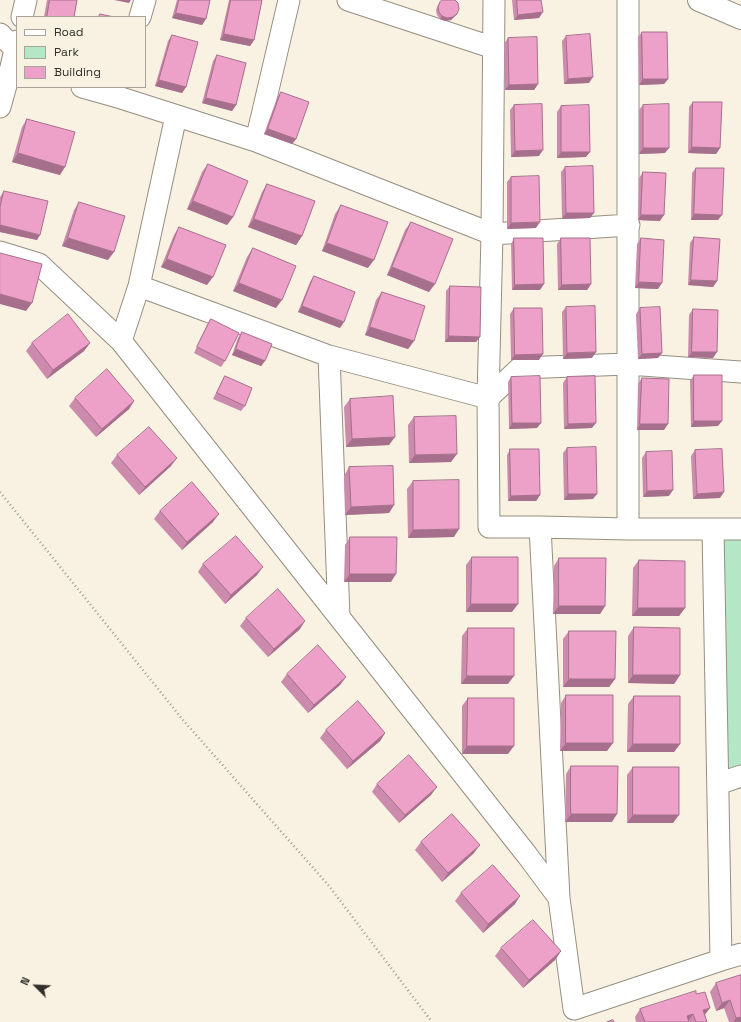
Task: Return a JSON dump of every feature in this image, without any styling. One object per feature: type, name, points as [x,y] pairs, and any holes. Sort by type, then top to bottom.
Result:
[{"type":"street","points":[[22,16],[26,0]]},
{"type":"street","points":[[140,16],[144,0]]},
{"type":"street","points":[[256,141],[289,0]]},
{"type":"street","points":[[348,0],[494,48]]},
{"type":"street","points":[[494,0],[492,234],[488,398],[489,527],[741,529]]},
{"type":"street","points":[[628,0],[628,529]]},
{"type":"street","points":[[699,0],[741,18]]},
{"type":"street","points":[[0,34],[15,56],[0,107]]},
{"type":"street","points":[[90,88],[122,92],[176,116],[256,141],[492,234],[628,225]]},
{"type":"street","points":[[121,341],[139,286],[176,116]]},
{"type":"street","points":[[0,252],[39,264],[121,341],[527,855],[559,898]]},
{"type":"street","points":[[139,286],[329,356],[488,398]]},
{"type":"street","points":[[329,356],[339,618]]},
{"type":"street","points":[[488,398],[520,368],[628,364],[741,372]]},
{"type":"street","points":[[540,527],[559,898],[574,1008],[741,954]]},
{"type":"street","points":[[713,529],[721,960]]},
{"type":"street","points":[[718,784],[741,776]]},
{"type":"path","points":[[0,492],[183,720],[329,886],[432,1022]]},
{"type":"green space","points":[[713,529],[741,530],[741,776],[718,784]]},
{"type":"building","points":[[50,0],[77,0],[74,16],[47,16]]},
{"type":"building","points":[[179,0],[210,0],[206,19],[176,13]]},
{"type":"building","points":[[231,0],[262,0],[254,40],[224,34]]},
{"type":"building","points":[[442,0],[455,0],[458,3],[459,9],[457,14],[453,17],[447,18],[442,16],[438,7]]},
{"type":"building","points":[[517,0],[541,0],[543,12],[518,15]]},
{"type":"building","points":[[642,32],[667,32],[668,79],[643,79]]},
{"type":"building","points":[[590,34],[593,77],[568,79],[566,36]]},
{"type":"building","points":[[172,35],[198,42],[186,87],[159,80]]},
{"type":"building","points":[[537,37],[538,84],[509,85],[508,38]]},
{"type":"building","points":[[217,55],[246,63],[236,105],[206,98]]},
{"type":"building","points":[[281,92],[309,102],[296,139],[268,129]]},
{"type":"building","points":[[693,102],[722,102],[720,148],[692,147]]},
{"type":"building","points":[[542,104],[543,150],[515,151],[514,105]]},
{"type":"building","points":[[669,104],[669,148],[643,148],[643,105]]},
{"type":"building","points":[[589,105],[590,152],[561,152],[561,106]]},
{"type":"building","points":[[27,119],[75,132],[65,167],[18,153]]},
{"type":"building","points":[[208,164],[248,181],[233,217],[193,201]]},
{"type":"building","points":[[593,166],[594,213],[566,213],[565,167]]},
{"type":"building","points":[[696,168],[724,168],[722,215],[694,214]]},
{"type":"building","points":[[643,172],[666,173],[664,215],[641,215]]},
{"type":"building","points":[[539,176],[540,222],[511,223],[511,177]]},
{"type":"building","points":[[267,184],[315,201],[302,236],[254,219]]},
{"type":"building","points":[[4,191],[48,201],[40,235],[0,225],[0,208]]},
{"type":"building","points":[[79,202],[125,216],[114,252],[68,238]]},
{"type":"building","points":[[341,205],[388,222],[374,260],[327,243]]},
{"type":"building","points":[[411,222],[453,239],[435,284],[392,267]]},
{"type":"building","points":[[179,227],[226,245],[213,277],[167,259]]},
{"type":"building","points":[[694,237],[720,239],[717,281],[691,280]]},
{"type":"building","points":[[514,238],[543,238],[544,284],[515,285]]},
{"type":"building","points":[[561,238],[590,238],[591,284],[562,285]]},
{"type":"building","points":[[641,238],[664,240],[662,283],[639,282]]},
{"type":"building","points":[[253,248],[296,266],[282,300],[239,283]]},
{"type":"building","points":[[0,253],[42,264],[32,303],[0,294]]},
{"type":"building","points":[[314,276],[355,292],[344,322],[302,306]]},
{"type":"building","points":[[450,286],[481,287],[480,337],[449,336]]},
{"type":"building","points":[[382,292],[425,306],[414,341],[370,327]]},
{"type":"building","points":[[595,306],[596,352],[567,353],[566,307]]},
{"type":"building","points":[[660,307],[662,353],[642,354],[640,308]]},
{"type":"building","points":[[514,308],[542,308],[543,354],[515,355]]},
{"type":"building","points":[[693,309],[718,310],[717,352],[692,352]]},
{"type":"building","points":[[68,314],[90,343],[53,370],[32,343]]},
{"type":"building","points":[[211,319],[239,333],[225,361],[197,347]]},
{"type":"building","points":[[242,332],[272,344],[265,361],[236,349]]},
{"type":"building","points":[[107,369],[134,401],[102,429],[75,398]]},
{"type":"building","points":[[694,375],[722,375],[722,421],[694,421]]},
{"type":"building","points":[[225,376],[252,388],[245,406],[217,393]]},
{"type":"building","points":[[540,376],[541,423],[512,423],[511,377]]},
{"type":"building","points":[[595,376],[596,423],[568,424],[567,377]]},
{"type":"building","points":[[642,378],[669,379],[668,424],[640,424]]},
{"type":"building","points":[[393,396],[395,437],[352,439],[350,399]]},
{"type":"building","points":[[456,416],[457,454],[415,455],[414,417]]},
{"type":"building","points":[[149,427],[177,458],[145,487],[117,455]]},
{"type":"building","points":[[596,447],[597,494],[568,494],[567,448]]},
{"type":"building","points":[[510,449],[539,449],[540,495],[511,496]]},
{"type":"building","points":[[722,449],[724,492],[697,494],[695,450]]},
{"type":"building","points":[[672,451],[673,490],[647,491],[646,452]]},
{"type":"building","points":[[393,466],[394,505],[351,507],[349,467]]},
{"type":"building","points":[[459,480],[459,529],[413,530],[413,481]]},
{"type":"building","points":[[192,482],[219,514],[187,542],[160,511]]},
{"type":"building","points":[[236,536],[263,567],[231,595],[203,564]]},
{"type":"building","points":[[350,537],[397,537],[396,574],[350,574]]},
{"type":"building","points":[[472,557],[518,557],[518,604],[471,604]]},
{"type":"building","points":[[559,558],[606,558],[605,606],[559,606]]},
{"type":"building","points":[[639,560],[685,561],[685,608],[638,608]]},
{"type":"building","points":[[278,589],[305,621],[274,649],[246,618]]},
{"type":"building","points":[[634,627],[680,628],[680,675],[633,675]]},
{"type":"building","points":[[468,628],[514,628],[514,676],[467,676]]},
{"type":"building","points":[[569,631],[616,631],[615,679],[569,679]]},
{"type":"building","points":[[318,645],[346,677],[314,705],[287,674]]},
{"type":"building","points":[[566,695],[613,695],[613,743],[566,743]]},
{"type":"building","points":[[634,696],[680,696],[680,744],[633,744]]},
{"type":"building","points":[[468,698],[514,698],[514,746],[467,746]]},
{"type":"building","points":[[358,701],[385,733],[353,761],[326,730]]},
{"type":"building","points":[[409,755],[437,787],[405,815],[377,784]]},
{"type":"building","points":[[571,766],[618,766],[617,814],[571,814]]},
{"type":"building","points":[[633,767],[679,767],[679,815],[633,815]]},
{"type":"building","points":[[452,814],[480,845],[448,873],[421,842]]},
{"type":"building","points":[[493,865],[520,896],[488,924],[461,893]]},
{"type":"building","points":[[533,920],[561,951],[529,980],[501,948]]},
{"type":"building","points":[[741,975],[741,1017],[736,1018],[730,1000],[722,1003],[716,983]]},
{"type":"building","points":[[696,991],[696,994],[705,992],[710,1008],[703,1010],[707,1022],[696,1022],[693,1014],[687,1016],[689,1022],[645,1022],[640,1009]]}]
